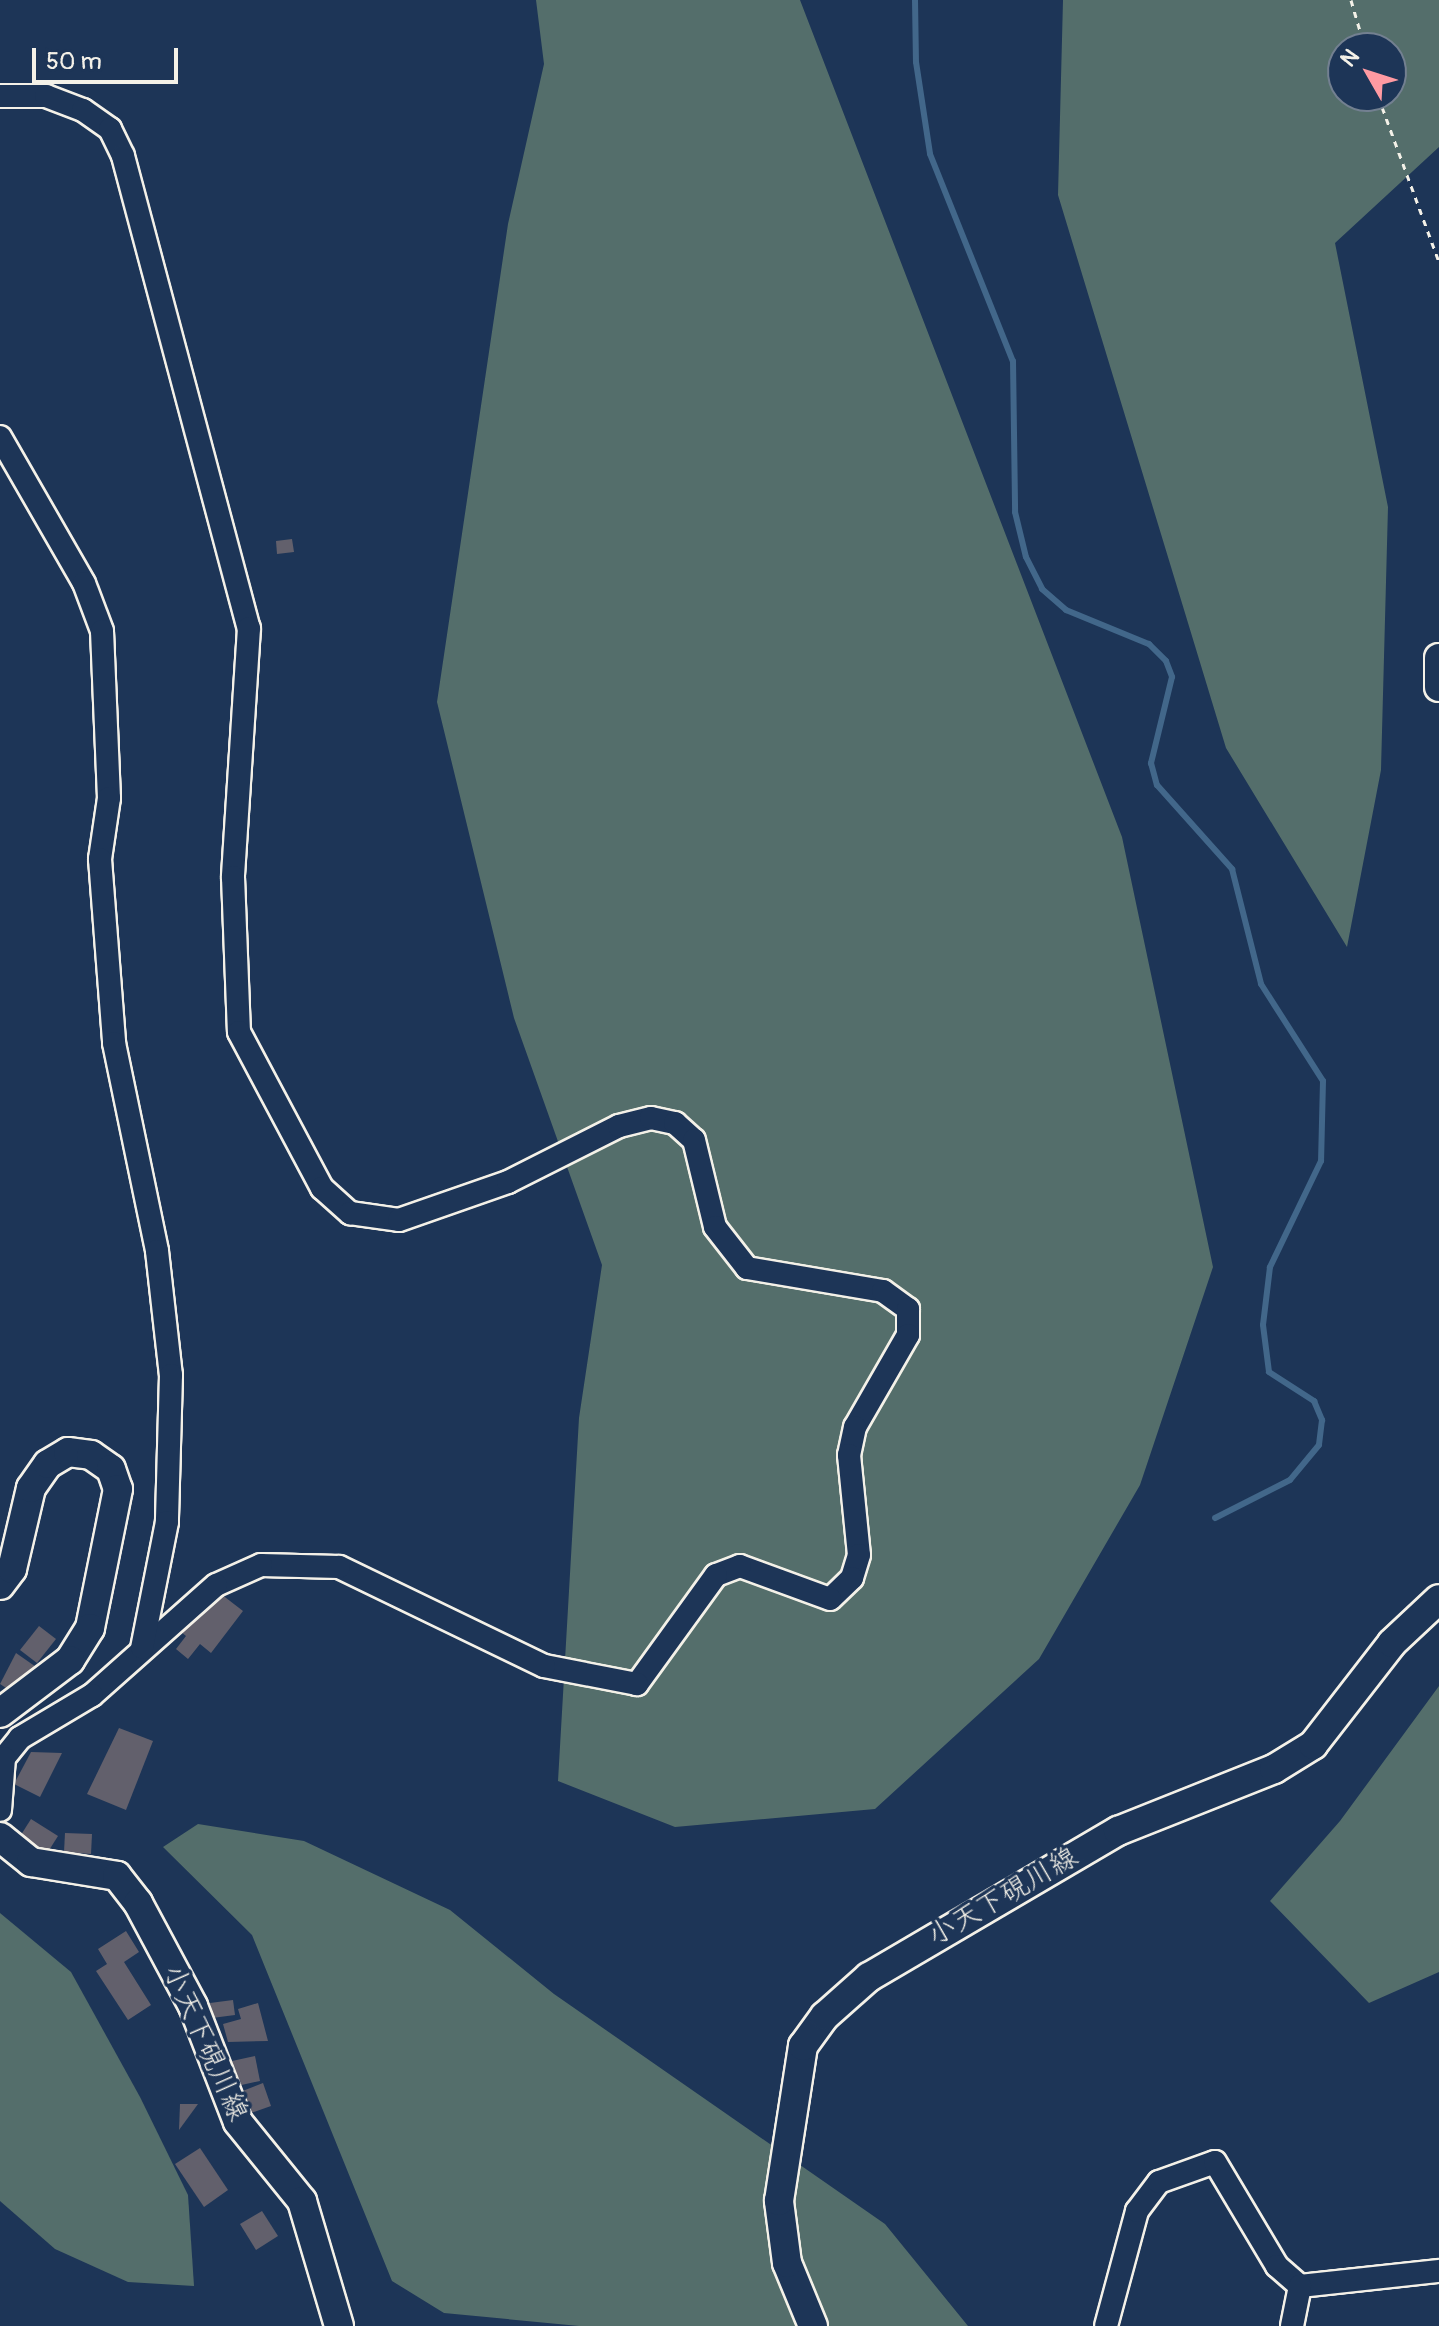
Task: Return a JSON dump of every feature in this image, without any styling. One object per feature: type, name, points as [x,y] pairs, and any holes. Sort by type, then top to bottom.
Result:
[{"type":"main road","points":[[1439,658],[1439,687]]},
{"type":"main road","points":[[0,1585],[12,1569],[31,1488],[48,1464],[68,1452],[91,1455],[111,1469],[118,1489],[90,1628],[70,1660],[0,1713]]},
{"type":"main road","name":"小天下硯川線","points":[[813,2326],[787,2263],[779,2201],[803,2046],[825,2016],[869,1977],[1118,1831],[1274,1769],[1313,1745],[1392,1643],[1439,1599]]},
{"type":"main road","name":"小天下硯川線","points":[[0,1837],[31,1862],[117,1876],[138,1903],[193,2006],[238,2122],[302,2201],[339,2326]]},
{"type":"street","points":[[0,96],[46,96],[83,110],[110,129],[123,156],[249,628],[233,877],[239,1032],[322,1188],[350,1213],[399,1220],[447,1208],[651,1118],[675,1123],[694,1140],[715,1227],[747,1268],[851,1282],[908,1309],[900,1357],[855,1427],[849,1455],[859,1555],[852,1578],[830,1599],[740,1566],[716,1575],[637,1684],[544,1666],[423,1602],[339,1567],[300,1561],[261,1565],[216,1585],[92,1695],[20,1738],[4,1758],[0,1810]]},
{"type":"street","points":[[0,437],[84,583],[102,631],[109,798],[100,859],[114,1043],[157,1251],[171,1375],[167,1522],[142,1648]]},
{"type":"street","points":[[1106,2326],[1137,2211],[1159,2182],[1215,2162],[1277,2266],[1300,2286],[1439,2271]]},
{"type":"street","points":[[1292,2326],[1300,2286]]},
{"type":"path","points":[[1351,0],[1360,32]]},
{"type":"path","points":[[1384,112],[1439,262]]},
{"type":"green space","points":[[536,0],[800,0],[1122,837],[1213,1267],[1140,1485],[1039,1659],[875,1809],[675,1827],[558,1781],[579,1418],[602,1265],[514,1018],[437,702],[508,224],[544,64]]},
{"type":"green space","points":[[1063,0],[1439,0],[1439,147],[1335,243],[1388,507],[1381,770],[1347,947],[1226,748],[1058,195]]},
{"type":"green space","points":[[1439,1686],[1439,1972],[1369,2003],[1270,1901],[1340,1821]]},
{"type":"green space","points":[[198,1824],[304,1841],[450,1910],[554,1994],[885,2224],[968,2326],[579,2326],[444,2313],[392,2281],[252,1935],[163,1847]]},
{"type":"green space","points":[[0,1913],[71,1972],[140,2097],[188,2195],[194,2286],[128,2282],[55,2249],[0,2201]]},
{"type":"building","points":[[292,539],[294,552],[277,554],[276,541]]},
{"type":"building","points":[[208,1584],[243,1611],[211,1653],[200,1644],[188,1659],[176,1649],[186,1636],[175,1627]]},
{"type":"building","points":[[39,1626],[56,1639],[37,1663],[20,1650]]},
{"type":"building","points":[[16,1653],[39,1669],[20,1697],[0,1684]]},
{"type":"building","points":[[119,1728],[153,1741],[126,1810],[87,1794]]},
{"type":"building","points":[[31,1752],[62,1753],[40,1797],[14,1784]]},
{"type":"building","points":[[31,1819],[58,1836],[46,1855],[19,1838]]},
{"type":"building","points":[[65,1833],[92,1834],[91,1854],[64,1852]]},
{"type":"building","points":[[126,1931],[139,1952],[124,1962],[151,2005],[128,2020],[96,1971],[107,1964],[98,1949]]},
{"type":"building","points":[[233,2000],[235,2015],[212,2018],[210,2003]]},
{"type":"building","points":[[258,2003],[268,2041],[228,2042],[223,2024],[241,2019],[238,2009]]},
{"type":"building","points":[[255,2056],[260,2081],[237,2086],[232,2061]]},
{"type":"building","points":[[263,2083],[271,2106],[248,2114],[240,2092]]},
{"type":"building","points":[[180,2104],[198,2104],[179,2130]]},
{"type":"building","points":[[200,2148],[228,2190],[204,2207],[175,2164]]},
{"type":"building","points":[[262,2211],[278,2236],[256,2250],[240,2224]]},
{"type":"waterway","points":[[915,0],[916,62],[930,154],[1013,361],[1015,512],[1026,557],[1042,589],[1066,610],[1149,644],[1166,661],[1172,677],[1151,763],[1157,785],[1232,869],[1261,984],[1323,1081],[1321,1161],[1270,1267],[1263,1325],[1269,1372],[1314,1401],[1322,1420],[1319,1445],[1290,1480],[1215,1518]]}]
